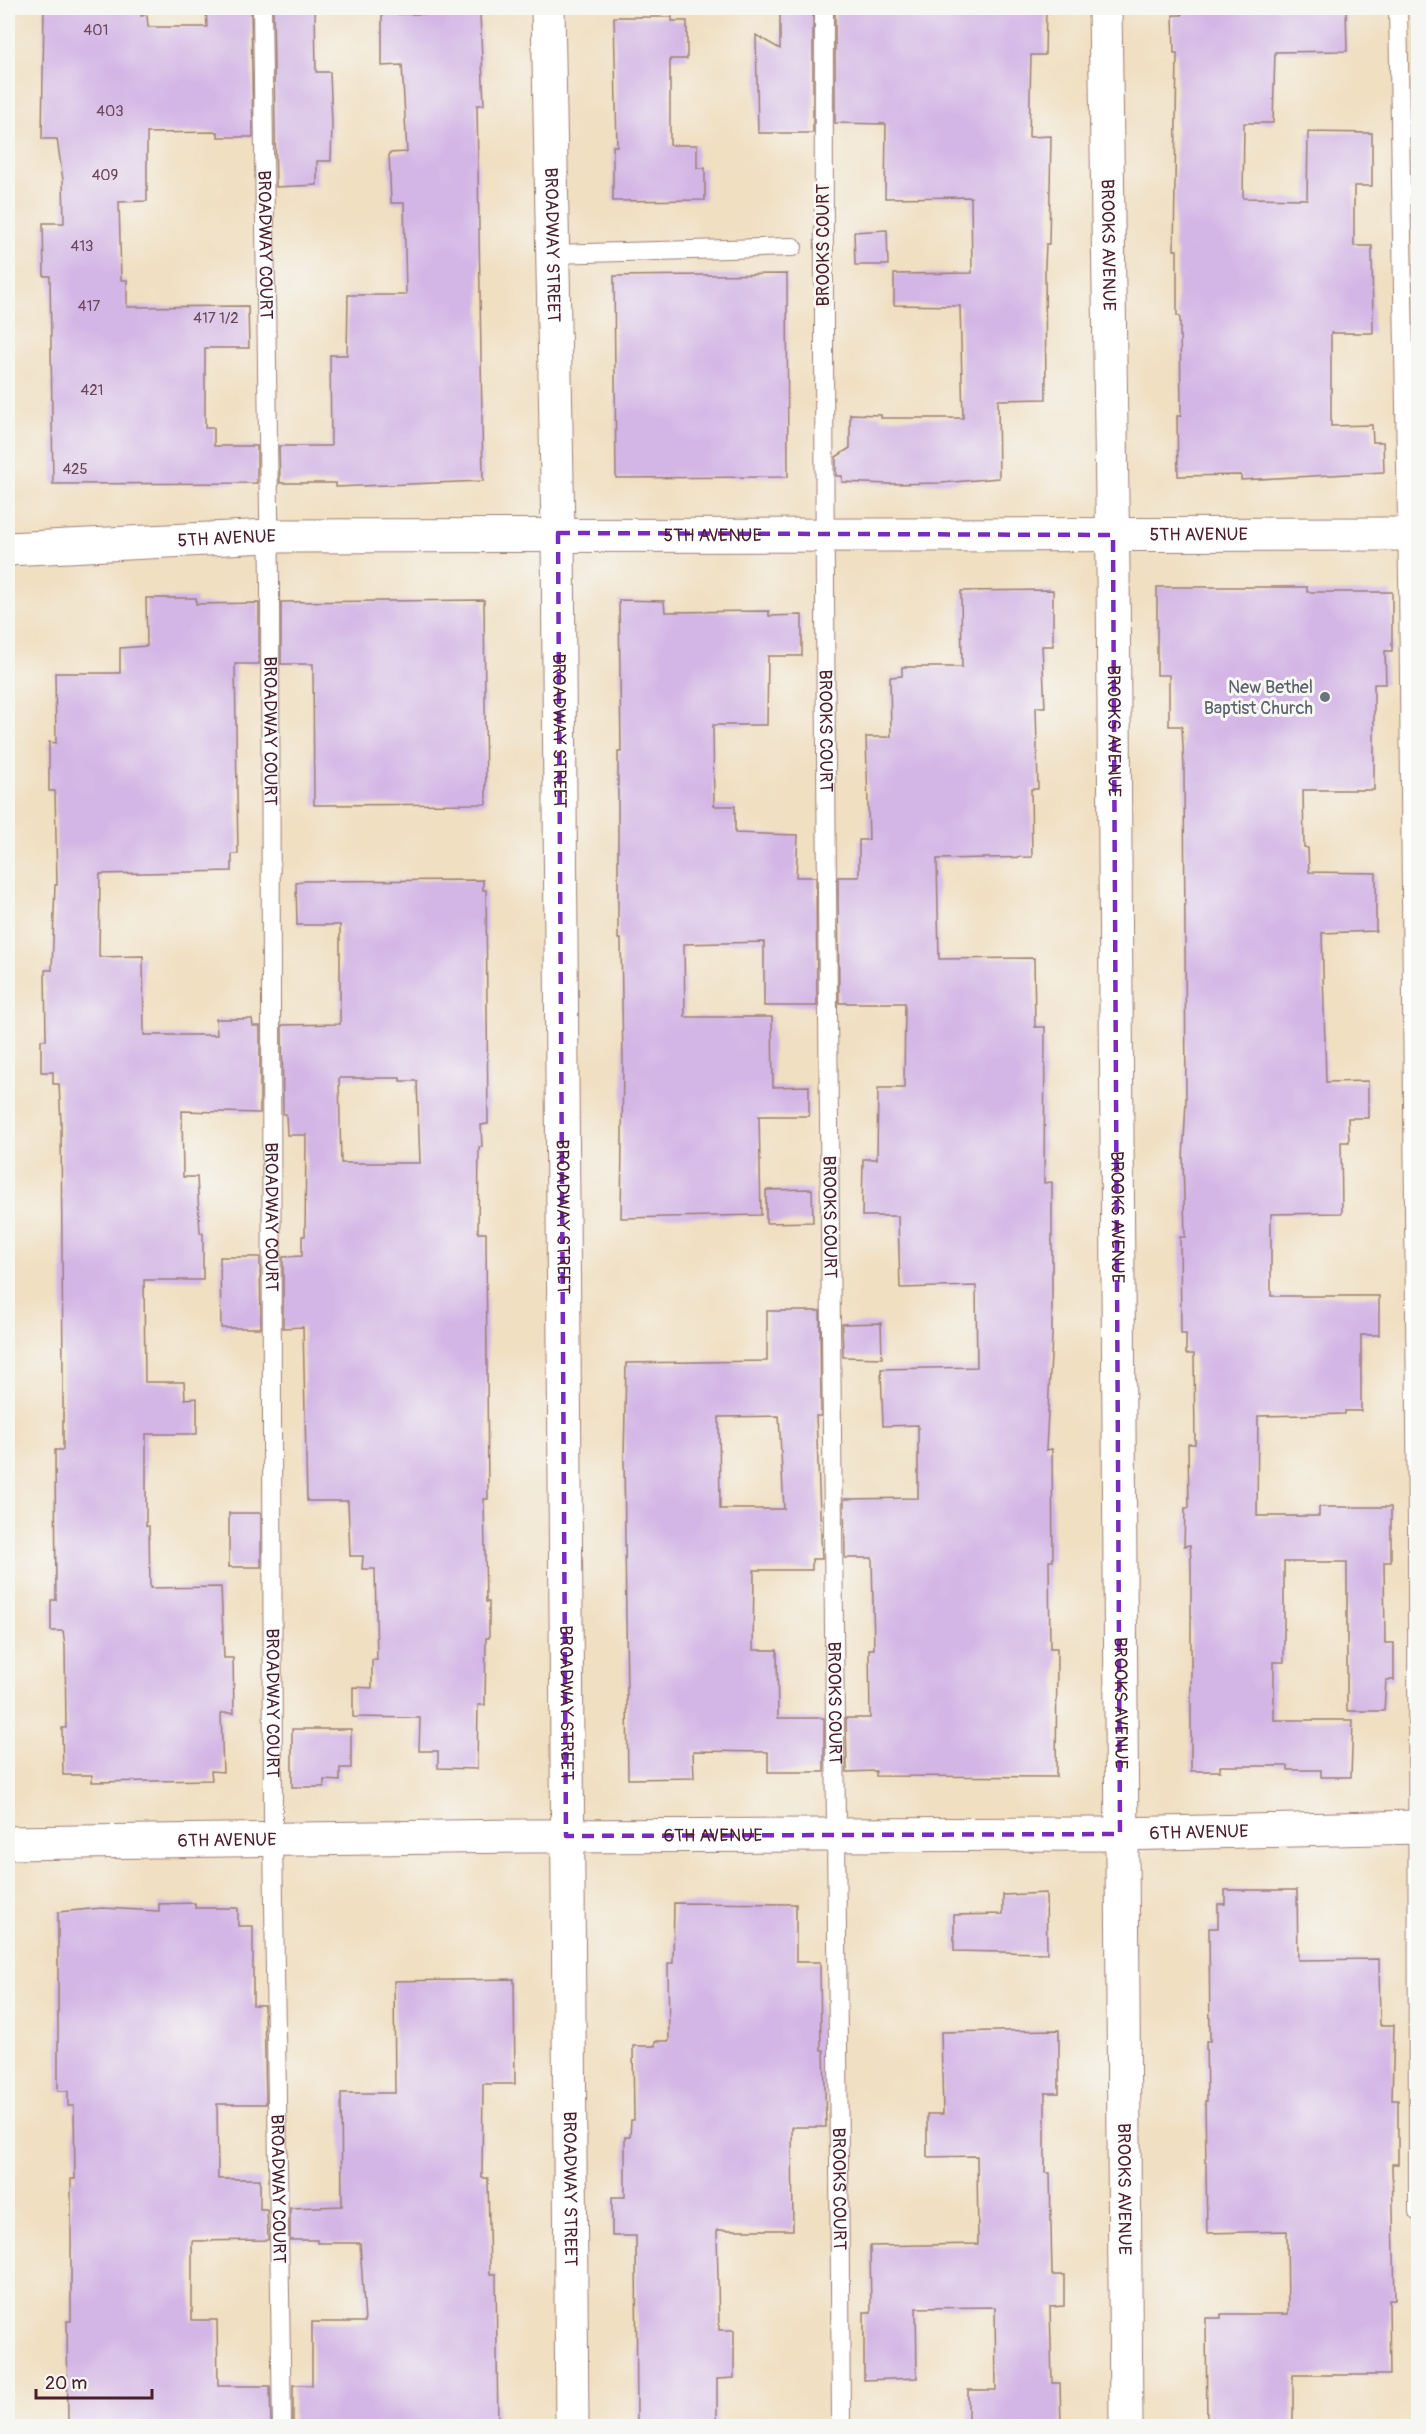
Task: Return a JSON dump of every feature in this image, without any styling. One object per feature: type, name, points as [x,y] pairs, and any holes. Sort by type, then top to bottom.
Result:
[{"type":"street","name":"BROADWAY STREET","points":[[548,8],[558,533],[572,2427]]},
{"type":"street","name":"BROOKS AVENUE","points":[[1105,8],[1113,535],[1120,1834],[1126,2427]]},
{"type":"street","name":"5TH AVENUE","points":[[8,549],[269,536],[558,533],[1413,534]]},
{"type":"street","name":"6TH AVENUE","points":[[8,1844],[566,1836],[1120,1834],[1418,1827]]},
{"type":"lane","name":"BROADWAY COURT","points":[[262,8],[269,536],[273,1839],[282,2427]]},
{"type":"lane","name":"BROOKS COURT","points":[[824,8],[822,534],[837,1834],[841,2427]]},
{"type":"lane","points":[[1398,8],[1413,534],[1419,2212]]},
{"type":"lane","points":[[552,254],[793,247]]},
{"type":"highlighted area","points":[[558,533],[1113,535],[1120,1834],[566,1836]]},
{"type":"building","points":[[44,8],[141,8],[141,16],[147,15],[148,27],[207,27],[206,8],[251,8],[253,137],[218,137],[218,132],[147,133],[147,201],[119,202],[121,280],[127,280],[127,307],[248,306],[249,348],[205,348],[205,428],[214,428],[214,446],[257,446],[257,483],[53,484],[50,276],[44,276],[43,223],[64,223],[63,180],[57,139],[42,139]]},
{"type":"building","points":[[273,8],[315,8],[316,72],[330,72],[332,125],[331,161],[317,161],[317,185],[276,187]]},
{"type":"building","points":[[780,8],[813,8],[813,133],[758,133],[756,35],[780,49]]},
{"type":"building","points":[[835,8],[1046,8],[1045,55],[1031,55],[1029,137],[1051,136],[1049,244],[1046,244],[1045,266],[1046,399],[998,400],[999,478],[941,483],[889,484],[842,482],[842,476],[836,476],[836,457],[850,448],[850,414],[881,415],[881,418],[963,418],[960,306],[894,305],[894,274],[972,273],[971,197],[885,198],[886,124],[835,123]]},
{"type":"building","points":[[1182,8],[1346,8],[1347,51],[1275,52],[1273,123],[1244,123],[1243,198],[1307,199],[1308,132],[1372,133],[1372,186],[1354,186],[1354,246],[1372,246],[1373,333],[1331,333],[1331,426],[1372,425],[1373,442],[1383,442],[1384,472],[1241,480],[1241,475],[1178,476],[1177,416],[1181,416],[1180,316],[1177,316],[1177,250],[1174,250],[1177,53],[1174,53],[1173,15],[1182,15]]},
{"type":"building","points":[[382,14],[480,14],[484,105],[477,105],[483,481],[336,487],[336,483],[280,483],[279,446],[331,446],[330,355],[347,355],[348,295],[406,295],[404,203],[391,203],[389,153],[407,152],[402,65],[382,66]]},
{"type":"building","points":[[614,17],[672,17],[672,21],[687,21],[687,59],[670,59],[670,145],[697,145],[697,168],[705,168],[705,200],[613,201],[613,146],[617,146]]},
{"type":"building","points":[[887,230],[888,265],[855,265],[854,232]]},
{"type":"building","points":[[787,274],[788,477],[616,478],[614,276]]},
{"type":"building","points":[[1157,587],[1307,587],[1307,592],[1392,592],[1392,651],[1385,651],[1386,684],[1374,684],[1374,790],[1303,790],[1304,847],[1308,848],[1309,872],[1376,873],[1376,931],[1322,933],[1326,1082],[1368,1081],[1368,1118],[1348,1118],[1349,1142],[1341,1142],[1342,1213],[1271,1214],[1271,1296],[1379,1296],[1379,1335],[1361,1335],[1361,1411],[1345,1411],[1345,1414],[1258,1416],[1257,1516],[1319,1516],[1319,1507],[1391,1507],[1391,1562],[1384,1562],[1385,1643],[1394,1643],[1394,1680],[1386,1680],[1384,1711],[1347,1711],[1347,1562],[1284,1562],[1284,1662],[1274,1662],[1274,1720],[1353,1720],[1351,1777],[1321,1777],[1321,1770],[1288,1770],[1288,1766],[1220,1766],[1220,1771],[1191,1771],[1191,1562],[1190,1545],[1184,1546],[1185,1508],[1189,1508],[1188,1444],[1195,1444],[1194,1354],[1186,1354],[1186,1334],[1181,1334],[1180,1237],[1185,1237],[1183,1159],[1186,1101],[1184,769],[1182,726],[1169,726],[1169,675],[1157,675]]},
{"type":"building","points":[[1053,590],[1053,646],[1042,646],[1045,707],[1036,707],[1038,789],[1031,789],[1032,857],[937,859],[939,959],[1034,958],[1035,1027],[1045,1027],[1044,1183],[1052,1182],[1052,1336],[1046,1450],[1052,1449],[1053,1561],[1049,1561],[1050,1648],[1057,1648],[1056,1777],[876,1776],[876,1771],[847,1772],[846,1718],[870,1718],[869,1649],[874,1649],[872,1558],[845,1558],[844,1499],[918,1498],[918,1425],[883,1426],[881,1369],[977,1367],[976,1286],[900,1288],[898,1216],[862,1216],[863,1159],[877,1159],[878,1088],[904,1088],[905,1003],[839,1003],[838,877],[859,877],[859,840],[869,840],[866,737],[891,737],[890,677],[902,676],[902,667],[962,667],[961,591]]},
{"type":"building","points":[[146,598],[196,598],[196,604],[259,603],[259,664],[235,664],[238,854],[232,854],[232,871],[100,874],[99,957],[143,956],[144,1035],[217,1035],[216,1019],[252,1019],[253,1026],[260,1026],[260,1113],[182,1111],[183,1177],[197,1177],[200,1233],[203,1233],[203,1280],[144,1280],[145,1382],[184,1382],[185,1399],[197,1398],[197,1434],[146,1434],[146,1526],[149,1526],[150,1588],[221,1587],[224,1658],[233,1658],[234,1713],[221,1713],[223,1772],[211,1771],[212,1780],[92,1782],[92,1775],[63,1775],[62,1728],[66,1728],[65,1646],[63,1631],[51,1631],[51,1600],[56,1600],[55,1450],[63,1450],[63,1374],[59,1084],[53,1084],[53,1072],[41,1072],[41,1040],[46,1040],[45,970],[52,970],[55,885],[57,885],[55,791],[49,791],[49,742],[56,743],[55,673],[120,673],[120,648],[147,646]]},
{"type":"building","points":[[484,600],[486,804],[314,805],[313,664],[281,664],[281,602]]},
{"type":"building","points":[[619,600],[664,601],[665,612],[769,611],[769,616],[802,615],[802,656],[768,656],[767,725],[713,725],[714,806],[735,806],[735,833],[798,835],[796,877],[816,877],[817,1006],[764,1006],[764,942],[684,944],[685,1017],[772,1017],[773,1087],[809,1086],[809,1116],[759,1116],[761,1215],[621,1218],[623,1063],[621,939],[618,939],[618,752],[621,752]]},
{"type":"building","points":[[483,880],[483,890],[486,890],[488,1124],[481,1125],[478,1233],[486,1233],[488,1499],[484,1499],[489,1638],[486,1638],[485,1705],[478,1705],[477,1769],[438,1768],[438,1751],[419,1751],[420,1718],[353,1717],[353,1687],[372,1688],[372,1660],[377,1660],[375,1569],[362,1569],[363,1556],[350,1556],[348,1501],[307,1501],[303,1327],[283,1328],[283,1257],[302,1256],[302,1236],[305,1236],[306,1135],[287,1135],[286,1114],[283,1114],[282,1025],[340,1024],[340,925],[297,925],[296,883],[305,881]],"holes":[[[339,1078],[400,1078],[400,1081],[417,1081],[420,1163],[341,1163]]]},
{"type":"building","points":[[812,1189],[813,1222],[766,1223],[766,1190]]},
{"type":"building","points":[[220,1257],[260,1257],[261,1328],[221,1328]]},
{"type":"building","points":[[767,1311],[820,1311],[821,1416],[816,1416],[822,1559],[812,1559],[812,1570],[754,1570],[753,1650],[777,1650],[778,1718],[824,1718],[824,1772],[768,1772],[768,1752],[693,1751],[694,1778],[628,1779],[624,1457],[626,1363],[767,1361]],"holes":[[[779,1416],[784,1509],[720,1509],[719,1417]]]},
{"type":"building","points":[[881,1323],[882,1358],[843,1357],[842,1324]]},
{"type":"building","points":[[229,1513],[261,1513],[261,1567],[229,1567]]},
{"type":"building","points":[[292,1729],[351,1729],[351,1768],[340,1768],[340,1781],[324,1780],[324,1787],[292,1787]]},
{"type":"building","points":[[1225,1890],[1297,1890],[1298,1960],[1379,1959],[1380,2025],[1394,2025],[1392,2100],[1398,2100],[1398,2164],[1392,2164],[1395,2300],[1389,2300],[1390,2375],[1293,2375],[1293,2427],[1207,2427],[1206,2318],[1221,2318],[1221,2314],[1288,2314],[1287,2231],[1207,2233],[1205,2101],[1207,2101],[1206,2041],[1210,2041],[1209,1928],[1218,1928],[1218,1904],[1225,1904]]},
{"type":"building","points":[[1046,1893],[1047,1953],[954,1951],[954,1915],[1003,1914],[1003,1895]]},
{"type":"building","points":[[195,1903],[195,1908],[238,1908],[238,1926],[253,1926],[253,2005],[264,2005],[266,2104],[217,2104],[218,2179],[260,2179],[260,2209],[267,2209],[268,2240],[192,2241],[192,2320],[217,2320],[218,2386],[270,2386],[271,2427],[68,2427],[67,2321],[71,2321],[71,2179],[75,2179],[74,2106],[68,2106],[68,2091],[58,2091],[58,1912],[102,1908],[159,1911],[159,1904]]},
{"type":"building","points":[[674,1903],[796,1904],[796,1962],[820,1962],[821,2050],[824,2050],[826,2127],[792,2127],[793,2230],[717,2230],[719,2330],[734,2330],[734,2378],[717,2379],[717,2427],[637,2427],[636,2236],[612,2236],[612,2197],[625,2197],[625,2137],[630,2137],[631,2120],[634,2120],[633,2046],[655,2046],[655,2041],[669,2041],[668,1963],[673,1963]]},
{"type":"building","points":[[514,1979],[515,2084],[483,2084],[482,2178],[488,2178],[490,2274],[496,2274],[498,2427],[293,2427],[293,2385],[312,2385],[312,2322],[365,2322],[360,2243],[317,2243],[317,2240],[290,2240],[290,2208],[342,2206],[341,2093],[395,2093],[394,1981]]},
{"type":"building","points":[[1059,2030],[1059,2093],[1045,2093],[1045,2173],[1050,2173],[1052,2275],[1064,2275],[1064,2306],[1050,2307],[1052,2383],[1060,2383],[1061,2427],[968,2427],[968,2390],[996,2390],[995,2307],[916,2308],[917,2378],[864,2380],[864,2312],[871,2312],[870,2246],[978,2244],[977,2156],[927,2157],[927,2114],[943,2114],[941,2032]]},
{"type":"place","name":"New Bethel Baptist Church","points":[[1325,697]]}]
